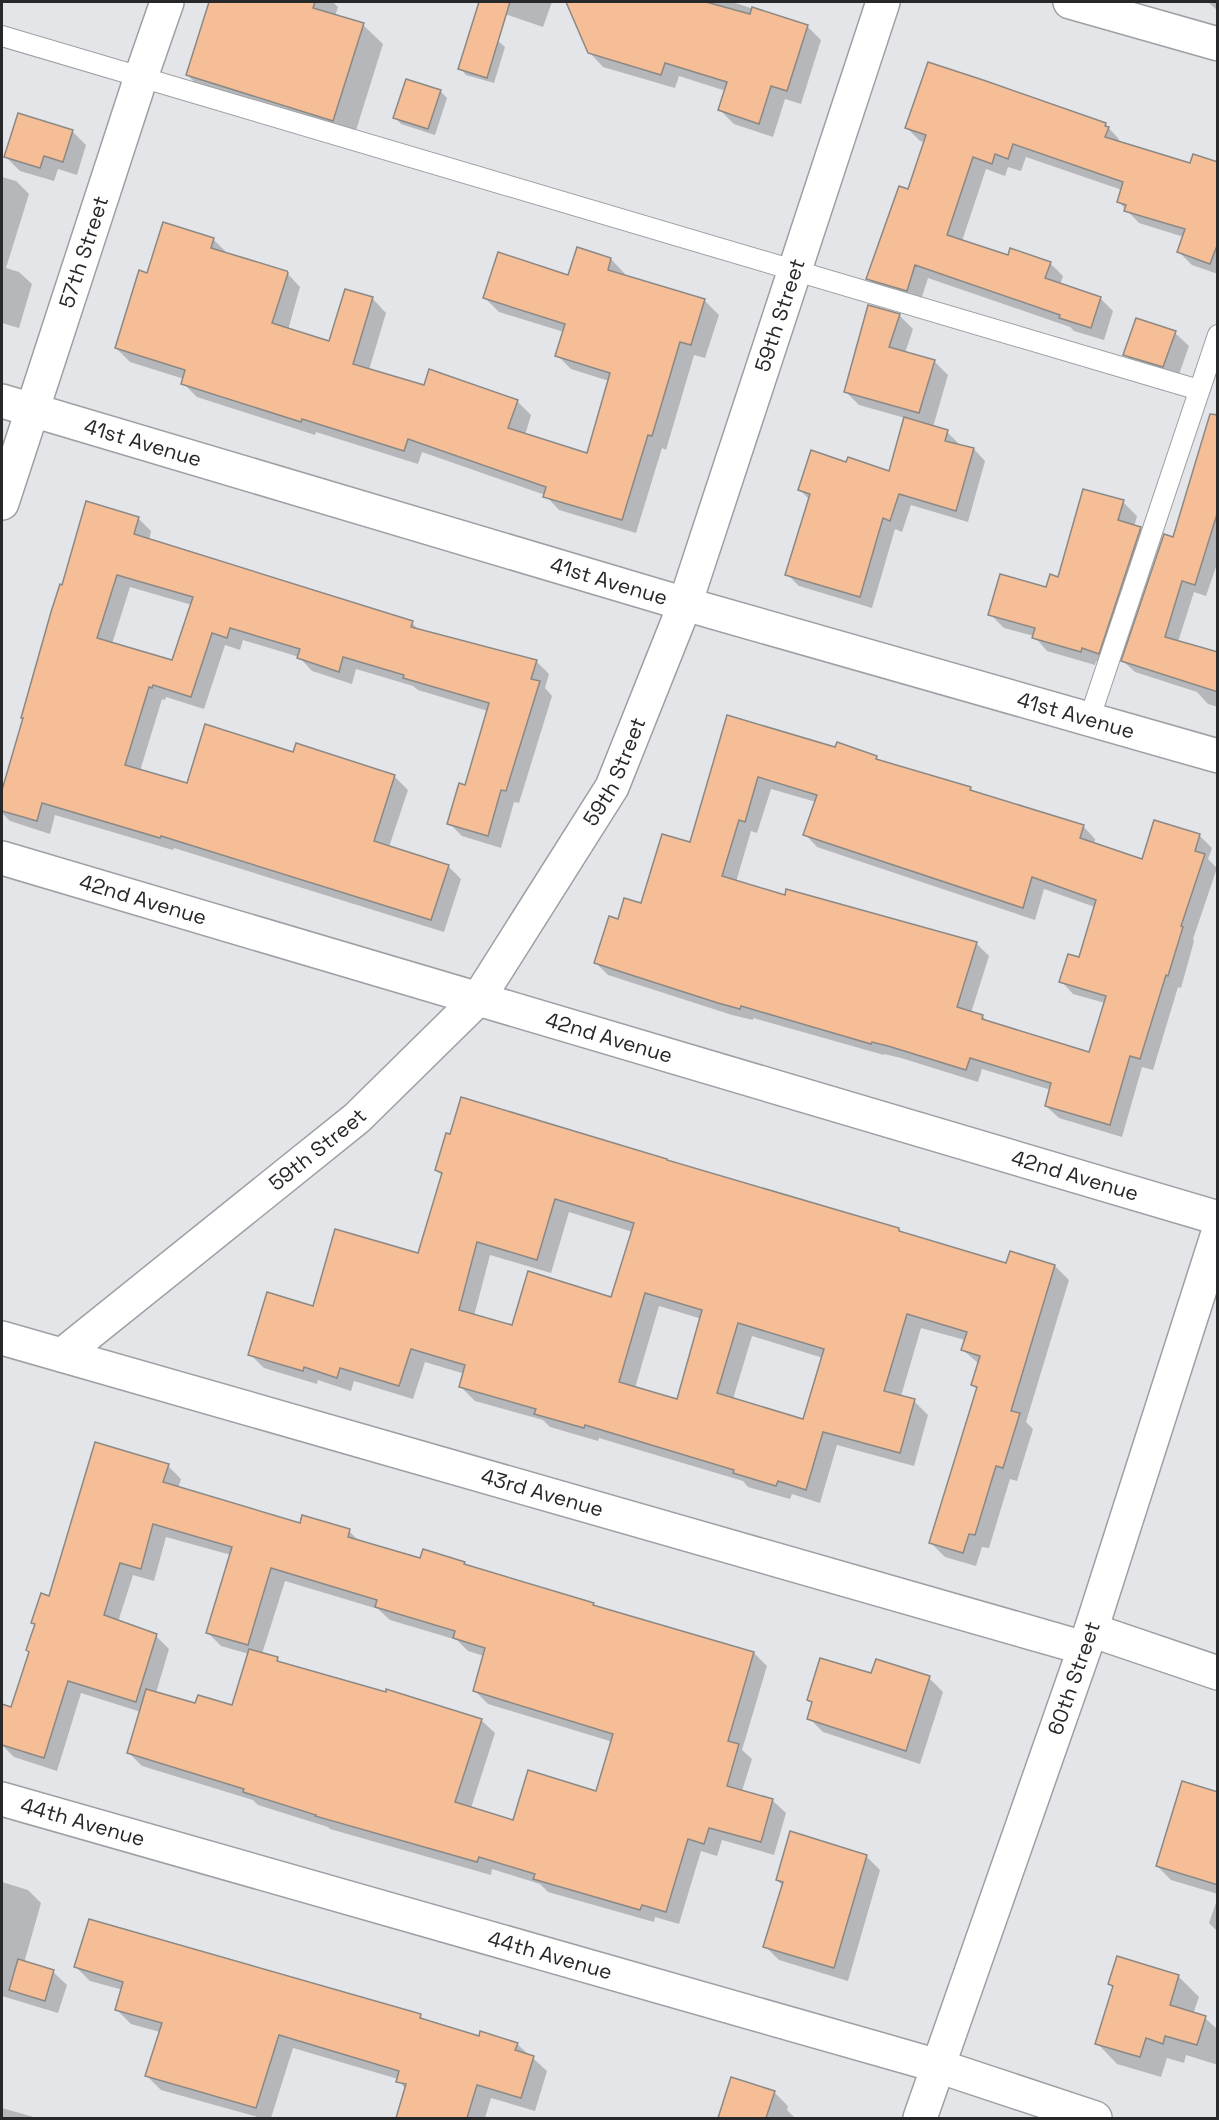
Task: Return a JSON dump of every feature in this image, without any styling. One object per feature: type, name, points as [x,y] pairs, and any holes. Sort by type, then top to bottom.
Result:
[{"type":"street","name":"57th Street","points":[[2,503],[16,406],[141,77],[167,2]]},
{"type":"street","name":"59th Street","points":[[62,1355],[357,1118],[478,999],[612,787],[684,604],[883,2]]},
{"type":"street","points":[[1070,2],[1218,44]]},
{"type":"street","name":"41st Avenue","points":[[16,406],[684,604],[1218,756]]},
{"type":"street","name":"42nd Avenue","points":[[2,858],[1218,1218]]},
{"type":"street","name":"60th Street","points":[[920,2118],[1088,1639],[1218,1233]]},
{"type":"street","name":"43rd Avenue","points":[[2,1338],[1218,1673]]},
{"type":"street","name":"44th Avenue","points":[[2,1799],[938,2066],[1095,2118]]},
{"type":"lane","points":[[2,36],[1199,390]]},
{"type":"lane","points":[[1089,720],[1218,335]]},
{"type":"building","points":[[209,2],[315,2],[313,8],[364,23],[333,121],[186,75]]},
{"type":"building","points":[[479,2],[510,2],[487,78],[458,69]]},
{"type":"building","points":[[566,2],[706,2],[750,14],[752,7],[808,25],[787,91],[771,86],[759,124],[718,110],[727,82],[665,63],[661,75],[588,53]]},
{"type":"building","points":[[928,62],[1106,123],[1105,126],[1109,127],[1105,137],[1190,163],[1193,154],[1218,162],[1218,243],[1210,264],[1177,252],[1185,229],[1124,211],[1126,205],[1117,202],[1123,182],[1013,144],[1008,159],[995,154],[992,164],[973,157],[947,235],[1008,255],[1010,248],[1051,262],[1045,278],[1101,297],[1091,328],[915,265],[907,291],[866,279],[899,186],[908,189],[926,135],[905,128]]},
{"type":"building","points":[[406,79],[441,90],[428,129],[393,118]]},
{"type":"building","points":[[18,113],[73,130],[63,162],[44,156],[40,168],[4,157]]},
{"type":"building","points":[[163,222],[214,238],[211,248],[287,271],[272,323],[329,341],[345,289],[373,297],[353,364],[424,385],[429,369],[518,400],[508,428],[587,453],[610,373],[555,356],[565,324],[483,298],[498,252],[568,275],[577,247],[611,258],[608,270],[705,299],[691,345],[680,342],[652,436],[648,435],[622,520],[543,497],[546,487],[408,439],[404,451],[302,419],[301,422],[181,384],[185,370],[115,348],[139,270],[147,273]]},
{"type":"building","points":[[868,305],[900,314],[889,347],[935,360],[919,413],[844,392]]},
{"type":"building","points":[[1136,318],[1176,331],[1163,367],[1123,355]]},
{"type":"building","points":[[1210,414],[1218,415],[1218,511],[1195,585],[1182,581],[1165,637],[1218,652],[1218,692],[1121,661],[1164,534],[1173,537]]},
{"type":"building","points":[[904,417],[948,430],[945,441],[974,448],[956,511],[899,494],[890,521],[883,518],[860,597],[785,575],[810,494],[798,490],[811,450],[846,462],[848,457],[889,471]]},
{"type":"building","points":[[1083,489],[1124,500],[1118,520],[1141,527],[1099,654],[1082,648],[1081,652],[1032,638],[1035,628],[988,615],[1000,574],[1046,587],[1050,574],[1058,577]]},
{"type":"building","points":[[86,501],[139,517],[134,534],[413,621],[411,627],[537,660],[531,679],[540,681],[506,791],[501,790],[488,836],[447,824],[459,783],[465,785],[489,703],[403,678],[404,675],[343,657],[339,672],[297,658],[300,649],[230,628],[227,638],[212,633],[191,697],[153,685],[152,688],[149,687],[125,765],[187,783],[205,724],[293,752],[296,743],[395,775],[374,841],[449,865],[431,920],[161,836],[160,838],[42,803],[37,821],[2,811],[2,790],[23,718],[21,718],[51,612],[60,584],[62,585]],"holes":[[[117,575],[193,597],[172,660],[97,638]]]},
{"type":"building","points":[[727,715],[835,747],[837,742],[877,756],[876,759],[971,787],[970,790],[1084,825],[1080,838],[1142,859],[1154,820],[1200,834],[1195,851],[1205,854],[1140,1059],[1130,1056],[1110,1125],[1045,1106],[1051,1083],[970,1058],[966,1070],[741,1006],[740,1009],[718,1003],[594,963],[609,916],[618,919],[624,898],[641,903],[662,834],[690,842]],"holes":[[[758,777],[817,795],[803,835],[1023,908],[1032,877],[1096,900],[1079,957],[1068,954],[1059,982],[1106,996],[1089,1052],[982,1019],[983,1015],[957,1007],[977,942],[786,889],[785,895],[722,876],[739,820],[745,822]]]},
{"type":"building","points":[[461,1097],[899,1228],[899,1231],[1006,1263],[1010,1251],[1055,1265],[1011,1411],[1020,1413],[1003,1468],[996,1466],[975,1535],[969,1534],[963,1553],[929,1543],[977,1387],[971,1385],[980,1356],[961,1350],[967,1332],[907,1314],[884,1391],[915,1399],[900,1453],[823,1432],[806,1490],[778,1481],[776,1486],[733,1473],[734,1470],[585,1425],[584,1428],[534,1414],[536,1409],[459,1387],[465,1365],[411,1349],[399,1386],[340,1368],[337,1378],[304,1367],[303,1371],[248,1355],[267,1292],[313,1306],[335,1229],[418,1253],[442,1173],[435,1170],[446,1133],[450,1134]],"holes":[[[555,1199],[634,1223],[611,1297],[528,1271],[512,1325],[459,1310],[477,1242],[537,1260]],[[645,1293],[702,1310],[677,1399],[619,1382]],[[738,1323],[824,1349],[803,1419],[717,1393]]]},
{"type":"building","points":[[95,1442],[169,1464],[163,1482],[300,1523],[302,1515],[350,1529],[348,1537],[420,1558],[423,1549],[465,1562],[464,1564],[594,1603],[593,1605],[754,1652],[728,1741],[739,1744],[727,1786],[773,1799],[761,1842],[709,1828],[704,1844],[688,1839],[666,1912],[642,1905],[640,1910],[533,1879],[535,1874],[479,1857],[477,1862],[315,1816],[243,1792],[244,1789],[127,1753],[146,1689],[195,1703],[198,1695],[232,1705],[249,1649],[278,1657],[277,1661],[386,1692],[386,1689],[482,1719],[455,1802],[513,1820],[528,1770],[596,1791],[613,1734],[473,1691],[485,1648],[453,1638],[455,1631],[375,1607],[377,1600],[271,1568],[248,1645],[206,1633],[232,1547],[153,1524],[141,1569],[120,1563],[104,1615],[157,1634],[136,1702],[68,1681],[44,1758],[2,1745],[2,1704],[11,1707],[29,1652],[26,1650],[35,1624],[31,1623],[41,1593],[49,1596]]},
{"type":"building","points":[[820,1658],[871,1673],[876,1659],[930,1676],[906,1751],[807,1719],[812,1702],[807,1700]]},
{"type":"building","points":[[1182,1781],[1218,1792],[1218,1885],[1156,1866]]},
{"type":"building","points":[[790,1831],[867,1855],[834,1968],[763,1947],[783,1882],[776,1880]]},
{"type":"building","points":[[89,1919],[421,2014],[420,2018],[479,2036],[480,2031],[518,2043],[515,2050],[534,2056],[521,2098],[477,2085],[467,2118],[396,2118],[406,2084],[396,2082],[399,2071],[279,2035],[256,2108],[145,2076],[162,2023],[115,2010],[123,1982],[74,1967]]},
{"type":"building","points":[[1117,1956],[1179,1975],[1170,2005],[1206,2016],[1197,2045],[1165,2036],[1163,2044],[1146,2038],[1140,2057],[1095,2044],[1113,1986],[1108,1984]]},
{"type":"building","points":[[18,1959],[54,1970],[45,2001],[9,1990]]},
{"type":"building","points":[[731,2077],[775,2091],[766,2118],[718,2118]]}]
